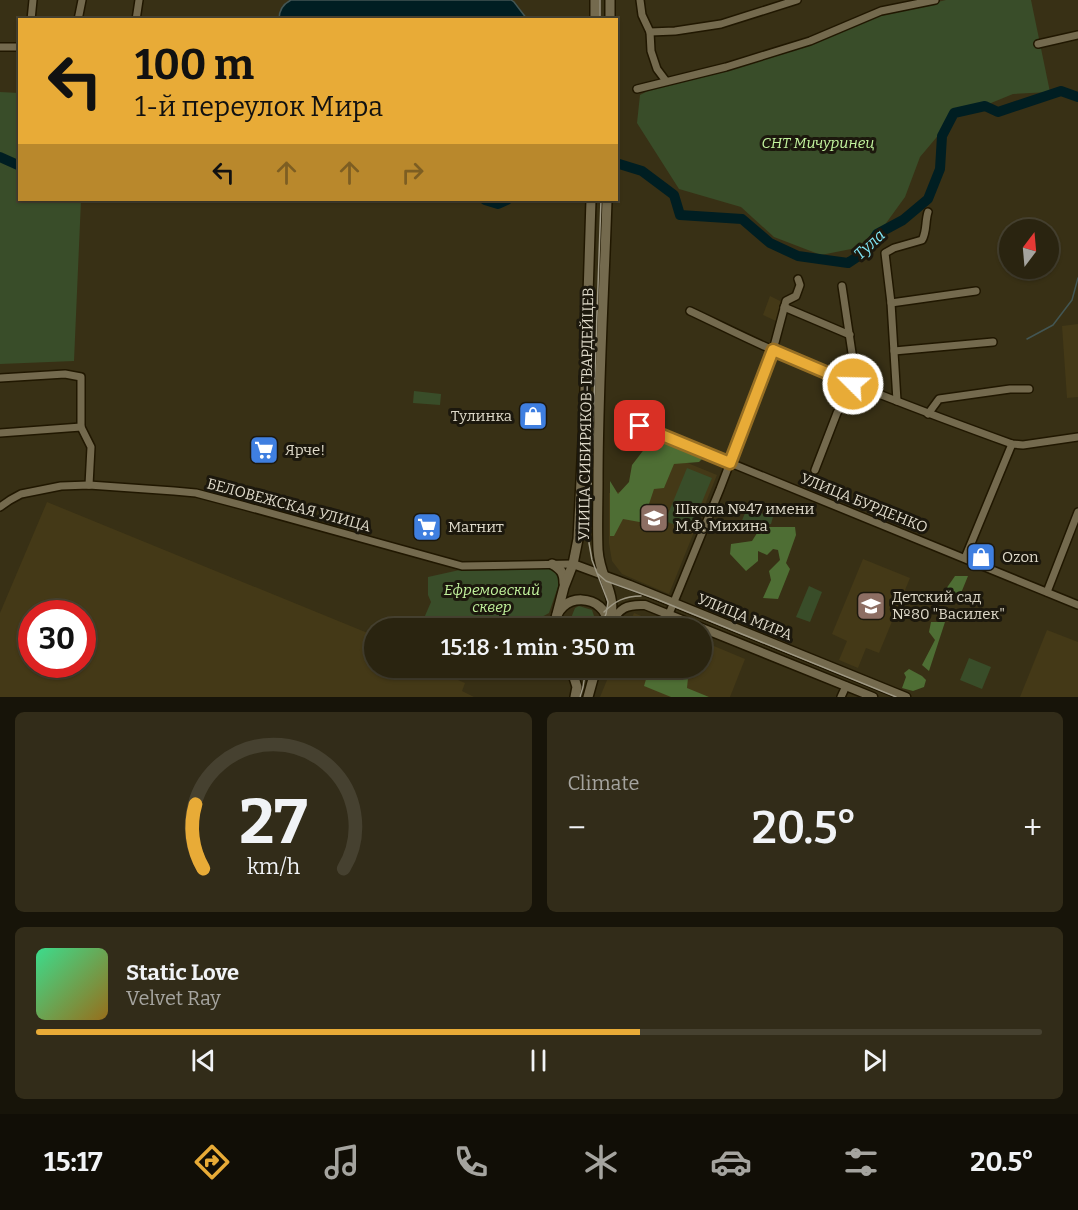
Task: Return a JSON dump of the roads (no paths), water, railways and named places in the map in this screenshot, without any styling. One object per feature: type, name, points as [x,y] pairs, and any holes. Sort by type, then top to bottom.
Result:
[{"type":"main road","points":[[595,0],[595,18]]},
{"type":"main road","points":[[610,0],[610,18]]},
{"type":"main road","name":"УЛИЦА СИБИРЯКОВ-ГВАРДЕЙЦЕВ","points":[[556,618],[573,564],[578,539],[591,201]]},
{"type":"main road","name":"УЛИЦА СИБИРЯКОВ-ГВАРДЕЙЦЕВ","points":[[607,201],[598,422],[598,551],[600,568],[610,593],[612,608],[610,618]]},
{"type":"main road","points":[[552,564],[561,570],[564,587]]},
{"type":"main road","points":[[557,614],[563,606],[574,600],[587,600],[597,604],[608,618]]},
{"type":"main road","points":[[574,678],[577,687],[575,697]]},
{"type":"main road","points":[[588,697],[593,678]]},
{"type":"street","points":[[31,18],[33,0]]},
{"type":"street","points":[[78,18],[82,0]]},
{"type":"street","points":[[136,18],[139,0]]},
{"type":"street","points":[[640,0],[642,15],[650,32],[651,51],[657,69],[666,81]]},
{"type":"street","points":[[650,32],[675,31],[721,24],[798,0]]},
{"type":"street","points":[[637,89],[726,67],[810,41],[881,11],[935,0]]},
{"type":"street","points":[[1038,44],[1078,35]]},
{"type":"street","points":[[0,47],[18,47]]},
{"type":"street","points":[[897,401],[891,303],[885,253],[922,240],[928,212]]},
{"type":"street","points":[[614,618],[625,606],[635,604],[645,605],[669,614],[773,350],[786,300],[796,296],[800,285],[798,279]]},
{"type":"street","points":[[815,470],[837,413],[853,384],[855,373],[842,286]]},
{"type":"street","points":[[891,303],[976,291]]},
{"type":"street","points":[[784,307],[850,334]]},
{"type":"street","points":[[690,311],[853,384],[1012,444],[1023,445],[1078,437]]},
{"type":"street","points":[[894,351],[993,342]]},
{"type":"street","points":[[0,378],[65,374],[81,377],[81,427],[91,447],[90,485]]},
{"type":"street","points":[[928,414],[939,399],[1010,389],[1029,389]]},
{"type":"street","name":"УЛИЦА БУРДЕНКО","points":[[640,426],[1078,605]]},
{"type":"street","points":[[0,433],[81,427]]},
{"type":"street","points":[[965,558],[1012,444]]},
{"type":"street","name":"БЕЛОВЕЖСКАЯ УЛИЦА","points":[[0,507],[21,494],[61,486],[90,485],[196,493],[462,566],[573,564]]},
{"type":"street","points":[[1047,592],[1078,512]]},
{"type":"street","name":"УЛИЦА МИРА","points":[[573,564],[603,574],[906,697]]},
{"type":"street","name":"УЛИЦА МИРА","points":[[669,614],[873,697]]},
{"type":"street","points":[[842,697],[846,686]]},
{"type":"water","points":[[291,0],[511,0],[526,18],[279,18],[282,8]]},
{"type":"waterway","name":"Тула","points":[[618,164],[642,171],[674,195],[680,215],[742,219],[770,243],[798,256],[848,263],[866,251],[877,234],[903,220],[928,199],[940,169],[942,136],[954,113],[985,106],[998,112],[1061,91],[1078,97]]},
{"type":"waterway","name":"Тула","points":[[0,157],[18,165]]},
{"type":"waterway","name":"Тула","points":[[488,201],[498,204],[505,201]]},
{"type":"waterway","points":[[1027,339],[1053,325],[1072,300],[1078,278]]},
{"type":"tram line","points":[[600,0],[600,18]]},
{"type":"tram line","points":[[601,201],[589,543],[592,560],[608,602],[604,618]]},
{"type":"tram line","points":[[598,574],[606,581],[656,599],[896,697]]},
{"type":"tram line","points":[[604,612],[621,600],[641,596]]},
{"type":"tram line","points":[[580,697],[584,678]]},
{"type":"place","name":"Тулинка","points":[[533,416]]},
{"type":"place","name":"Ярче!","points":[[264,450]]},
{"type":"place","name":"Школа №47 имени М.Ф. Михина","points":[[654,518]]},
{"type":"place","name":"Магнит","points":[[427,527]]},
{"type":"place","name":"Ozon","points":[[981,557]]},
{"type":"place","name":"Детский сад №80 \"Василек\"","points":[[871,606]]},
{"type":"park label","name":"СНТ Мичуринец","points":[[818,143]]},
{"type":"park label","name":"Ефремовский сквер","points":[[492,598]]}]
